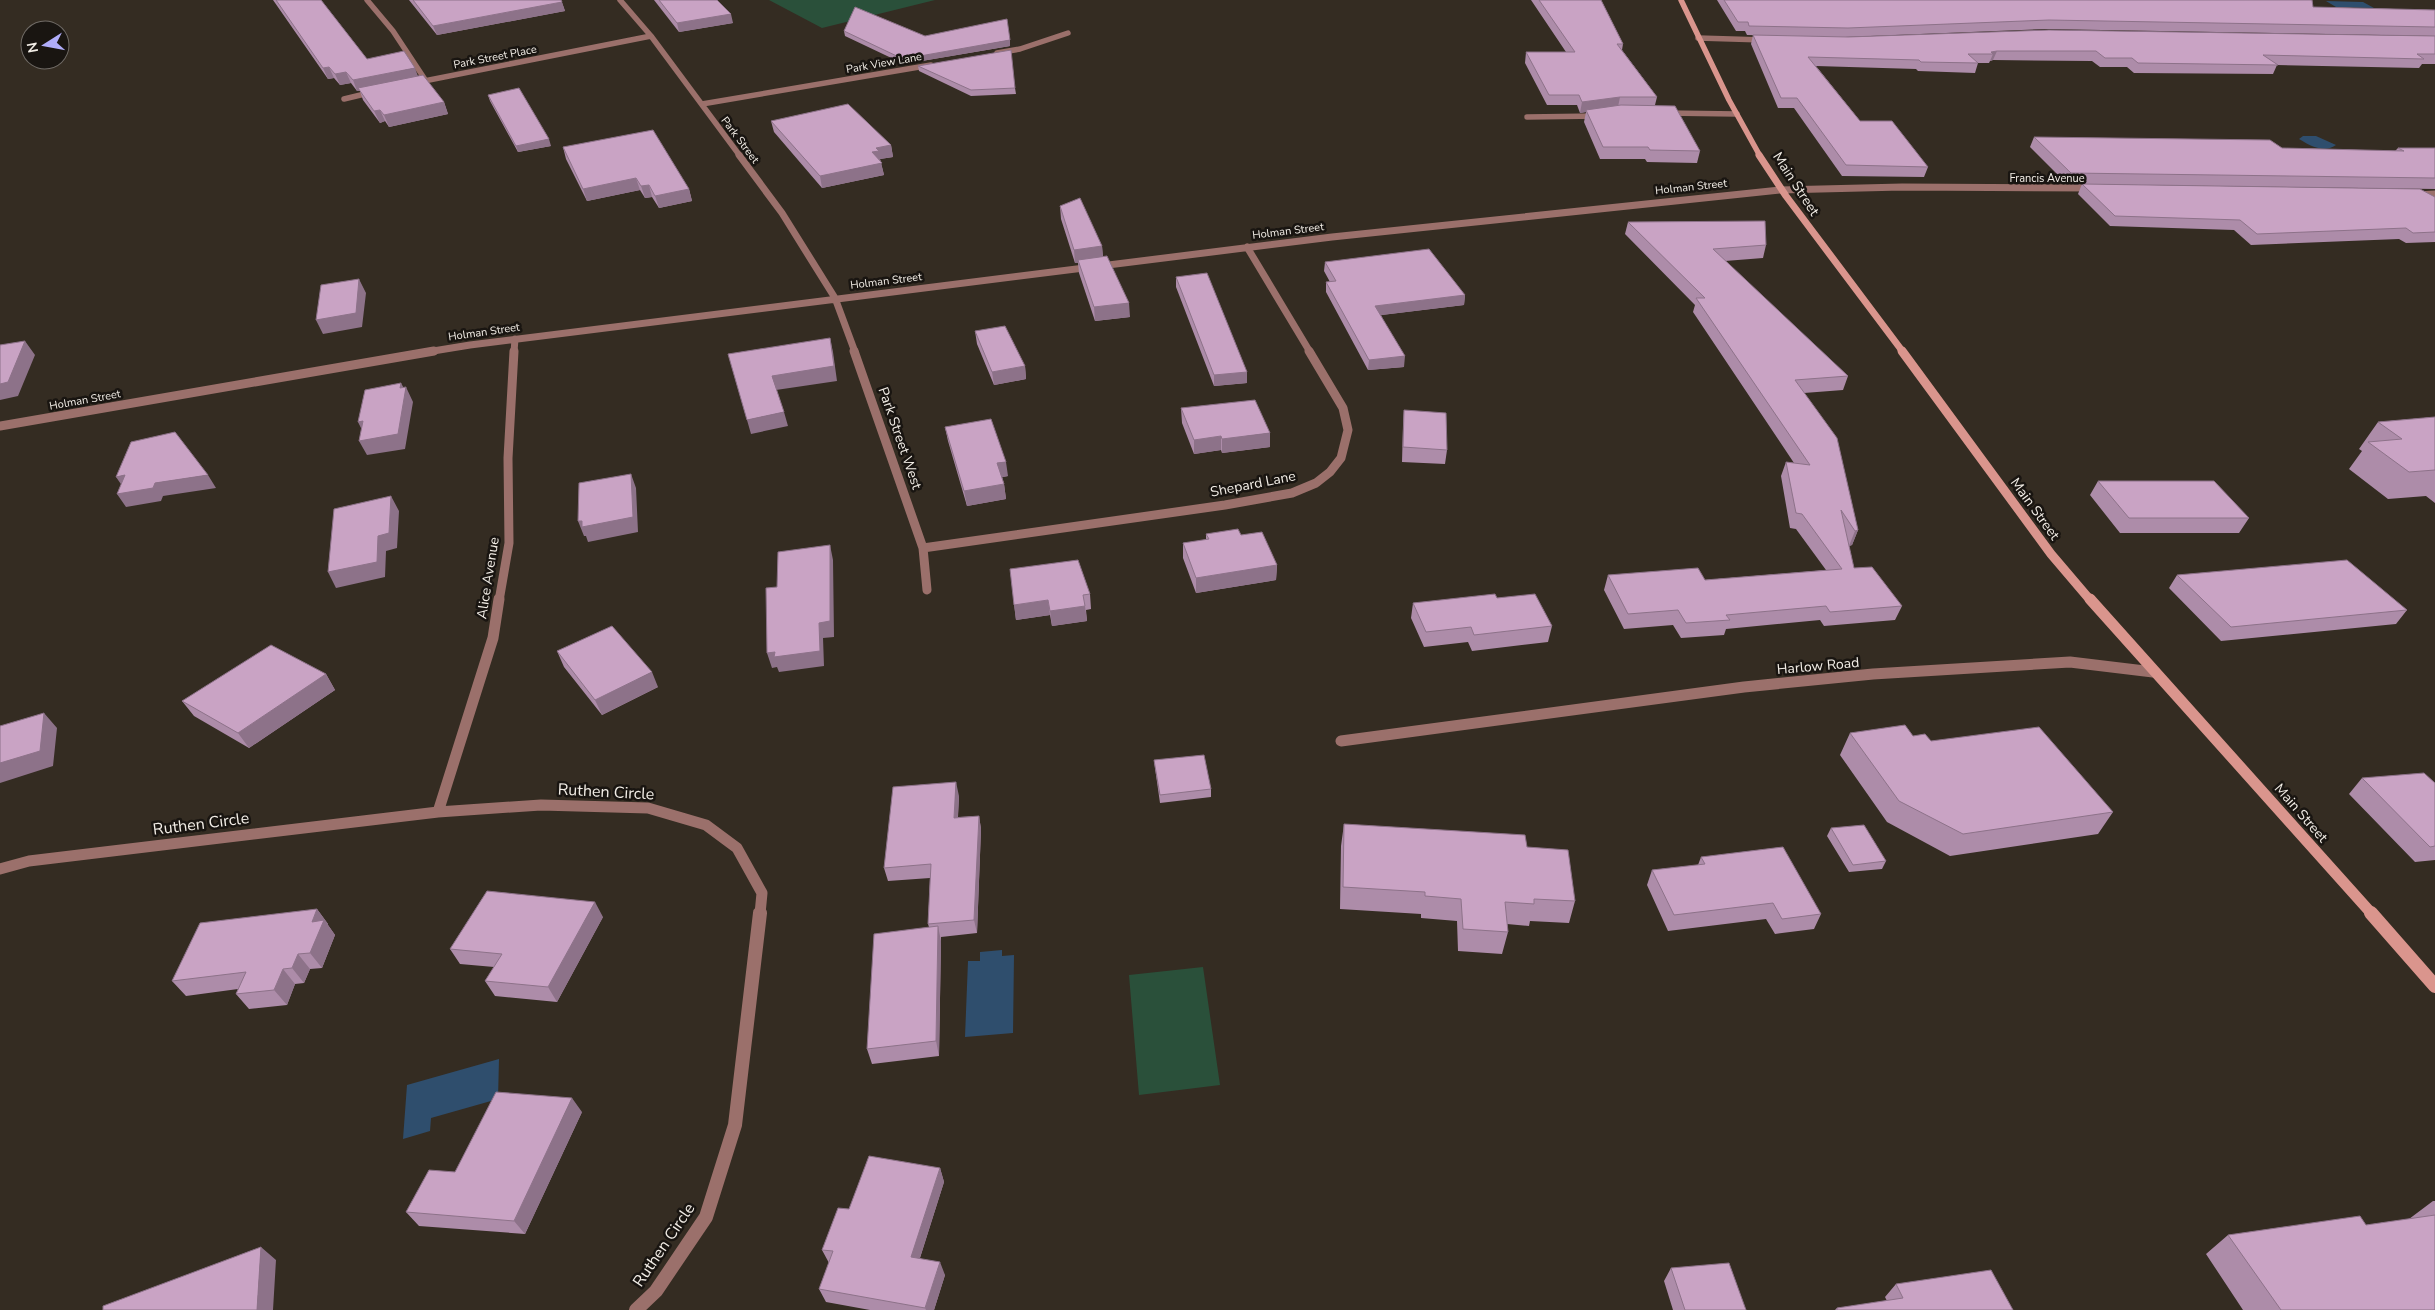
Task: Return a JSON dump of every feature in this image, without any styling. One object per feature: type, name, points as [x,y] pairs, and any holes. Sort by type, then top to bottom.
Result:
[{"type":"main road","name":"Main Street","points":[[1681,0],[1712,70],[1780,190],[1800,219],[1836,262],[2051,554],[2435,986]]},
{"type":"street","points":[[367,0],[393,31],[426,81]]},
{"type":"street","name":"Park Street","points":[[620,0],[651,36],[782,213],[835,298]]},
{"type":"street","points":[[993,54],[1020,50],[1068,33]]},
{"type":"street","name":"Park Street Place","points":[[408,85],[651,36]]},
{"type":"street","points":[[1698,38],[1770,40]]},
{"type":"street","name":"Park View Lane","points":[[702,104],[939,64]]},
{"type":"street","points":[[344,99],[380,91]]},
{"type":"street","points":[[1655,112],[1737,114]]},
{"type":"street","points":[[1527,117],[1578,118],[1602,115]]},
{"type":"street","name":"Francis Avenue","points":[[1780,190],[1893,187],[2104,188]]},
{"type":"street","name":"Holman Street","points":[[0,426],[303,372],[515,339],[1247,247],[1550,212],[1780,190]]},
{"type":"street","points":[[2407,194],[2435,194]]},
{"type":"street","points":[[2417,195],[2429,202]]},
{"type":"street","name":"Shepard Lane","points":[[923,548],[1225,505],[1292,493],[1316,483],[1330,472],[1341,458],[1348,430],[1343,408],[1247,247]]},
{"type":"street","name":"Park Street West","points":[[835,298],[923,548],[927,590]]},
{"type":"street","name":"Alice Avenue","points":[[438,812],[493,638],[509,543],[508,458],[515,339]]},
{"type":"street","name":"Harlow Road","points":[[1340,742],[1486,721],[1598,708],[1744,686],[1873,674],[2070,662],[2154,672]]},
{"type":"street","name":"Ruthen Circle","points":[[0,869],[38,860],[438,812],[541,805],[648,808],[706,825],[737,848],[762,893],[735,1126],[706,1217],[656,1291],[636,1310]]},
{"type":"green space","points":[[769,0],[935,0],[822,28]]},
{"type":"green space","points":[[1203,967],[1220,1085],[1139,1095],[1129,975]]},
{"type":"water","points":[[2326,1],[2363,2],[2374,8],[2336,7]]},
{"type":"water","points":[[2303,136],[2316,136],[2336,145],[2326,149],[2316,148],[2299,139]]},
{"type":"water","points":[[1002,950],[1002,956],[1014,955],[1013,1033],[965,1037],[968,961],[980,961],[980,952]]},
{"type":"water","points":[[499,1059],[498,1099],[431,1118],[430,1131],[403,1139],[407,1085]]},
{"type":"building","points":[[276,0],[321,0],[367,59],[404,51],[415,68],[353,80],[346,72],[335,74],[329,67],[323,68]]},
{"type":"building","points":[[413,0],[561,0],[562,2],[433,26]]},
{"type":"building","points":[[659,0],[717,0],[731,14],[677,23]]},
{"type":"building","points":[[1539,0],[1601,0],[1623,44],[1617,44],[1657,97],[1620,97],[1582,102],[1579,95],[1549,95],[1526,52],[1575,52]]},
{"type":"building","points":[[1724,0],[2312,0],[2313,7],[2435,10],[2435,27],[2049,20],[1848,28],[1749,26],[1748,22],[1738,22]]},
{"type":"building","points":[[855,7],[925,36],[1007,19],[1010,40],[903,59],[844,31]]},
{"type":"building","points":[[2049,30],[2435,36],[2435,54],[2417,54],[2424,59],[2263,55],[2278,65],[2138,63],[2132,58],[2105,58],[2096,51],[1997,51],[1991,52],[1993,54],[1968,54],[1978,63],[1808,57],[1860,121],[1892,121],[1928,167],[1846,165],[1797,98],[1781,98],[1753,35],[1848,37]]},
{"type":"building","points":[[1011,50],[1015,88],[971,90],[918,66]]},
{"type":"building","points":[[423,75],[444,102],[384,115],[380,110],[374,111],[358,88]]},
{"type":"building","points":[[519,88],[549,139],[516,146],[488,95]]},
{"type":"building","points":[[848,104],[891,145],[876,148],[879,151],[872,152],[882,163],[820,176],[771,121]]},
{"type":"building","points":[[1621,105],[1675,106],[1700,151],[1650,150],[1648,147],[1603,147],[1586,110]]},
{"type":"building","points":[[653,130],[689,189],[655,196],[649,185],[641,186],[636,178],[583,189],[563,147]]},
{"type":"building","points":[[2034,137],[2270,140],[2282,148],[2404,151],[2398,148],[2435,148],[2435,178],[2071,173]]},
{"type":"building","points":[[2082,184],[2420,189],[2435,197],[2435,232],[2413,233],[2406,228],[2257,234],[2240,220],[2115,216]]},
{"type":"building","points":[[1080,198],[1102,246],[1074,250],[1060,206]]},
{"type":"building","points":[[1765,221],[1766,245],[1713,249],[1848,376],[1795,380],[1837,438],[1858,530],[1855,531],[1841,510],[1854,568],[1872,567],[1902,606],[1830,612],[1826,606],[1726,615],[1730,620],[1686,623],[1678,610],[1628,614],[1608,575],[1698,568],[1705,580],[1842,569],[1802,514],[1796,513],[1786,462],[1810,465],[1696,298],[1705,298],[1628,222]]},
{"type":"building","points":[[1429,249],[1465,295],[1375,306],[1405,356],[1369,360],[1326,282],[1336,281],[1325,262]]},
{"type":"building","points":[[1107,256],[1129,303],[1094,307],[1078,260]]},
{"type":"building","points":[[1207,273],[1247,372],[1214,375],[1176,277]]},
{"type":"building","points":[[359,279],[356,313],[316,320],[321,285]]},
{"type":"building","points":[[1005,326],[1025,366],[992,372],[975,331]]},
{"type":"building","points":[[830,338],[834,366],[772,376],[784,412],[747,420],[728,354]]},
{"type":"building","points":[[25,341],[8,382],[0,384],[0,345]]},
{"type":"building","points":[[401,383],[400,388],[406,387],[398,434],[359,441],[363,421],[358,422],[365,390]]},
{"type":"building","points":[[1255,400],[1270,433],[1222,439],[1221,436],[1194,440],[1181,408]]},
{"type":"building","points":[[1404,410],[1446,413],[1447,450],[1403,447]]},
{"type":"building","points":[[2435,417],[2435,470],[2409,472],[2368,442],[2402,439],[2378,422]]},
{"type":"building","points":[[991,419],[1006,462],[997,463],[1004,484],[964,491],[945,427]]},
{"type":"building","points":[[175,432],[208,475],[155,483],[153,488],[117,494],[125,475],[116,477],[131,442]]},
{"type":"building","points":[[631,474],[633,517],[582,527],[582,521],[578,521],[579,483]]},
{"type":"building","points":[[2098,481],[2214,481],[2249,518],[2129,518]]},
{"type":"building","points":[[391,496],[389,533],[378,536],[377,562],[328,572],[334,509]]},
{"type":"building","points":[[1238,529],[1241,535],[1262,532],[1277,565],[1196,578],[1183,543],[1209,539],[1206,534]]},
{"type":"building","points":[[830,545],[830,621],[819,623],[820,651],[774,657],[775,652],[767,653],[766,588],[777,587],[778,552]]},
{"type":"building","points":[[1078,560],[1090,594],[1083,595],[1085,606],[1050,611],[1048,600],[1014,605],[1010,569]]},
{"type":"building","points":[[2347,560],[2407,610],[2231,627],[2177,575]]},
{"type":"building","points":[[1495,594],[1497,598],[1535,594],[1552,626],[1474,635],[1471,627],[1426,632],[1413,603]]},
{"type":"building","points":[[612,626],[652,672],[595,700],[557,651]]},
{"type":"building","points":[[271,645],[326,674],[238,733],[182,701]]},
{"type":"building","points":[[44,713],[40,751],[0,763],[0,726]]},
{"type":"building","points":[[1905,725],[1913,736],[1925,734],[1931,741],[2039,727],[2113,812],[1963,834],[1899,801],[1850,733]]},
{"type":"building","points":[[1204,755],[1211,789],[1160,795],[1154,760]]},
{"type":"building","points":[[2424,773],[2435,783],[2435,846],[2430,847],[2362,778]]},
{"type":"building","points":[[956,782],[954,818],[979,816],[974,920],[928,924],[931,864],[884,868],[893,787]]},
{"type":"building","points":[[1344,824],[1525,835],[1527,847],[1568,850],[1575,901],[1534,899],[1534,904],[1505,902],[1508,932],[1463,929],[1461,899],[1425,896],[1425,892],[1343,887]]},
{"type":"building","points":[[1864,825],[1886,861],[1853,865],[1831,828]]},
{"type":"building","points":[[1783,847],[1821,914],[1782,919],[1773,903],[1674,915],[1652,870],[1705,864],[1701,857]]},
{"type":"building","points":[[487,891],[595,902],[548,987],[485,981],[502,954],[450,949]]},
{"type":"building","points":[[317,909],[312,922],[324,920],[310,953],[298,954],[292,968],[283,969],[274,990],[236,994],[246,972],[172,981],[200,923]]},
{"type":"building","points":[[938,926],[936,1041],[867,1049],[874,934]]},
{"type":"building","points":[[496,1092],[572,1098],[514,1221],[406,1212],[429,1170],[455,1172]]},
{"type":"building","points":[[869,1156],[940,1168],[911,1257],[940,1262],[925,1308],[819,1289],[833,1251],[822,1250],[838,1208],[849,1209]]},
{"type":"building","points":[[2435,1215],[2435,1310],[2281,1310],[2228,1235],[2360,1216],[2366,1225]]},
{"type":"building","points":[[261,1247],[257,1310],[103,1310],[103,1306]]},
{"type":"building","points":[[1729,1263],[1746,1310],[1685,1310],[1671,1268]]},
{"type":"building","points":[[1991,1270],[2013,1310],[1837,1310],[1837,1308],[1903,1298],[1896,1284]]}]
